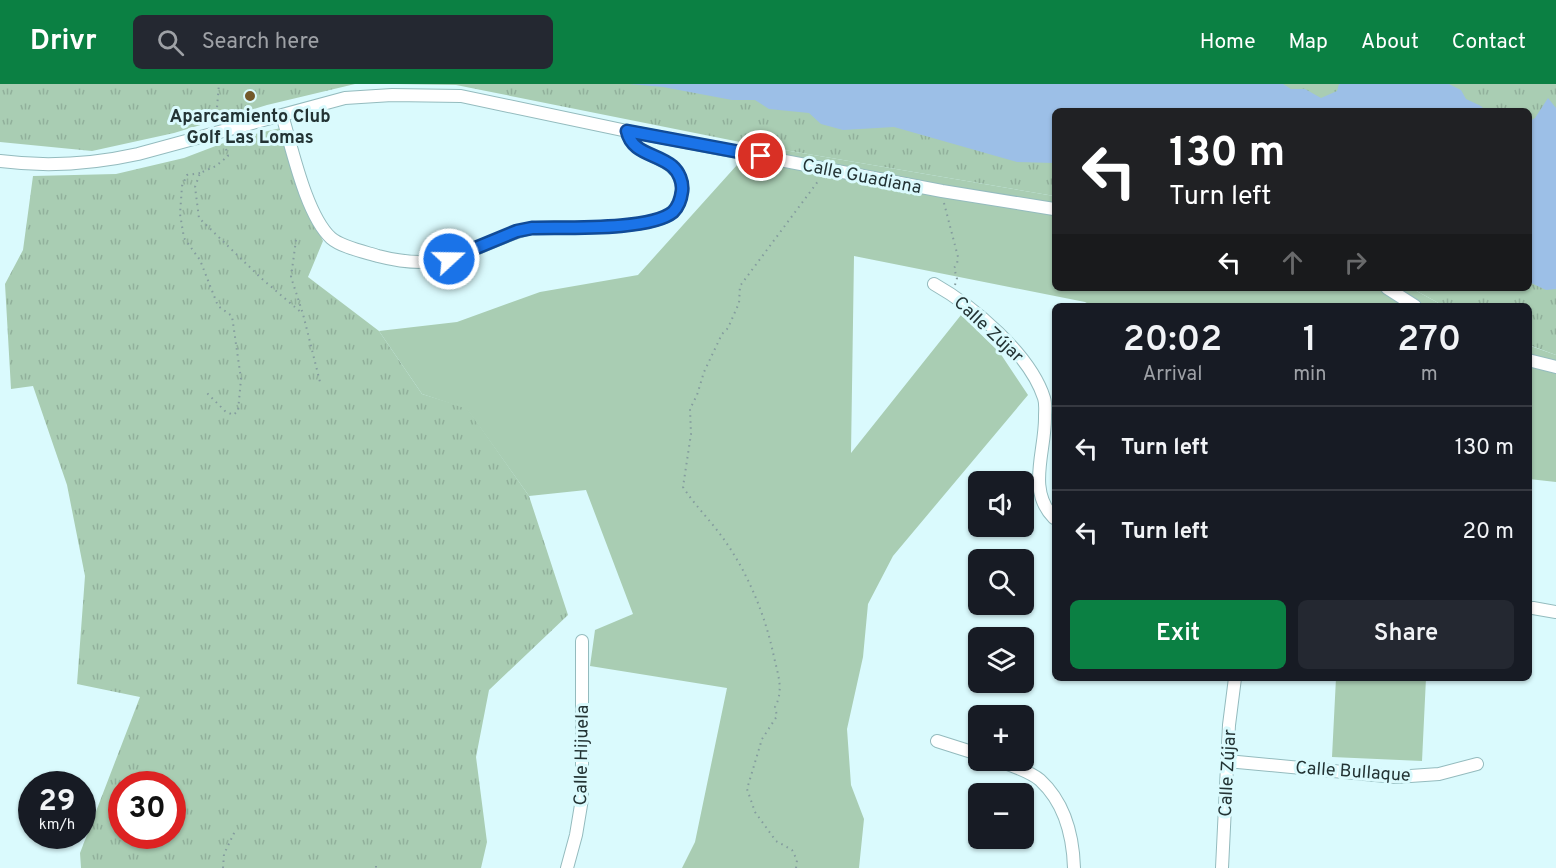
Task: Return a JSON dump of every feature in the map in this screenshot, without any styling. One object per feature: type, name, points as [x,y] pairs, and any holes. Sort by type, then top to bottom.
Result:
[{"type":"street","name":"Calle Guadiana","points":[[0,161],[65,164],[105,161],[345,98],[392,95],[461,96],[627,131],[942,191],[1052,209]]},
{"type":"street","points":[[282,115],[306,196],[332,238],[379,256],[397,261],[417,262],[449,259],[517,231],[532,228],[637,224],[668,215],[681,201],[682,187],[679,174],[672,166],[638,149],[629,141],[627,131]]},
{"type":"street","name":"Calle Zújar","points":[[934,284],[952,294],[988,323],[1028,365],[1045,399],[1046,434],[1038,472],[1040,493],[1047,511],[1052,516]]},
{"type":"street","points":[[1392,291],[1410,303]]},
{"type":"street","points":[[1532,361],[1556,368]]},
{"type":"street","points":[[1533,608],[1556,612]]},
{"type":"street","name":"Calle Hijuela","points":[[567,868],[582,799],[582,641]]},
{"type":"street","name":"Calle Zújar","points":[[1222,868],[1227,761],[1235,681]]},
{"type":"street","points":[[937,741],[968,751]]},
{"type":"street","name":"Calle Bullaque","points":[[1227,761],[1396,777],[1439,774],[1477,764]]},
{"type":"street","points":[[1022,771],[1038,778],[1062,807],[1073,846],[1074,868]]},
{"type":"path","points":[[216,118],[219,84]]},
{"type":"path","points":[[207,393],[225,411],[233,415],[238,411],[241,379],[232,316],[218,306],[200,260],[184,238],[180,214],[182,186],[187,175],[200,173],[216,166],[228,156],[226,149]]},
{"type":"path","points":[[796,868],[797,860],[792,850],[776,841],[755,812],[747,789],[762,739],[777,716],[775,706],[780,698],[780,685],[769,632],[747,579],[721,536],[683,487],[683,480],[691,434],[690,409],[704,372],[739,303],[740,286],[828,168]]},
{"type":"path","points":[[200,173],[195,187],[199,218],[261,279],[303,314]]},
{"type":"path","points":[[942,191],[958,257],[954,268],[957,278],[952,294]]},
{"type":"path","points":[[296,240],[291,276],[320,382]]},
{"type":"path","points":[[223,868],[224,854],[236,829]]},
{"type":"green space","points":[[0,84],[355,84],[267,105],[174,133],[92,151],[0,142]]},
{"type":"green space","points":[[395,84],[1556,84],[1556,355],[1532,346],[1532,303],[1438,303],[1416,291],[1532,291],[1532,108],[1052,108],[1052,196],[755,145],[456,85]]},
{"type":"green space","points":[[285,127],[302,198],[323,241],[308,277],[379,331],[422,394],[467,408],[529,496],[568,615],[489,690],[476,757],[487,842],[481,868],[81,868],[82,849],[96,849],[96,811],[108,780],[108,849],[186,849],[186,771],[112,771],[140,697],[77,684],[85,576],[67,485],[33,386],[11,389],[5,284],[23,250],[33,176],[116,174],[184,158],[234,139]]},
{"type":"green space","points":[[755,145],[1052,196],[1052,291],[1416,291],[1438,303],[1087,303],[854,256],[851,453],[961,315],[1000,353],[1028,395],[893,556],[868,604],[863,657],[847,729],[851,785],[864,819],[859,868],[682,868],[695,842],[727,688],[590,666],[595,630],[633,614],[586,490],[529,496],[467,409],[422,394],[379,331],[457,322],[540,292],[638,275]]},
{"type":"green space","points":[[1532,346],[1556,355],[1556,482],[1532,479]]},
{"type":"green space","points":[[1336,681],[1426,681],[1422,761],[1332,757]]},
{"type":"water","points":[[629,84],[1283,84],[1291,89],[1305,89],[1321,98],[1337,91],[1339,84],[1449,84],[1461,90],[1466,99],[1483,108],[1052,108],[1052,163],[1017,162],[894,127],[843,130],[821,124],[809,113],[769,109],[755,100],[732,100],[663,87]]},
{"type":"water","points":[[1548,98],[1556,108],[1556,289],[1546,290],[1532,283],[1532,120]]},
{"type":"place","name":"Aparcamiento Club Golf Las Lomas","points":[[250,96]]},
{"type":"route","points":[[449,259],[517,231],[532,228],[637,224],[663,218],[674,211],[681,201],[682,187],[679,174],[672,166],[638,149],[629,141],[627,131],[761,156]]}]
